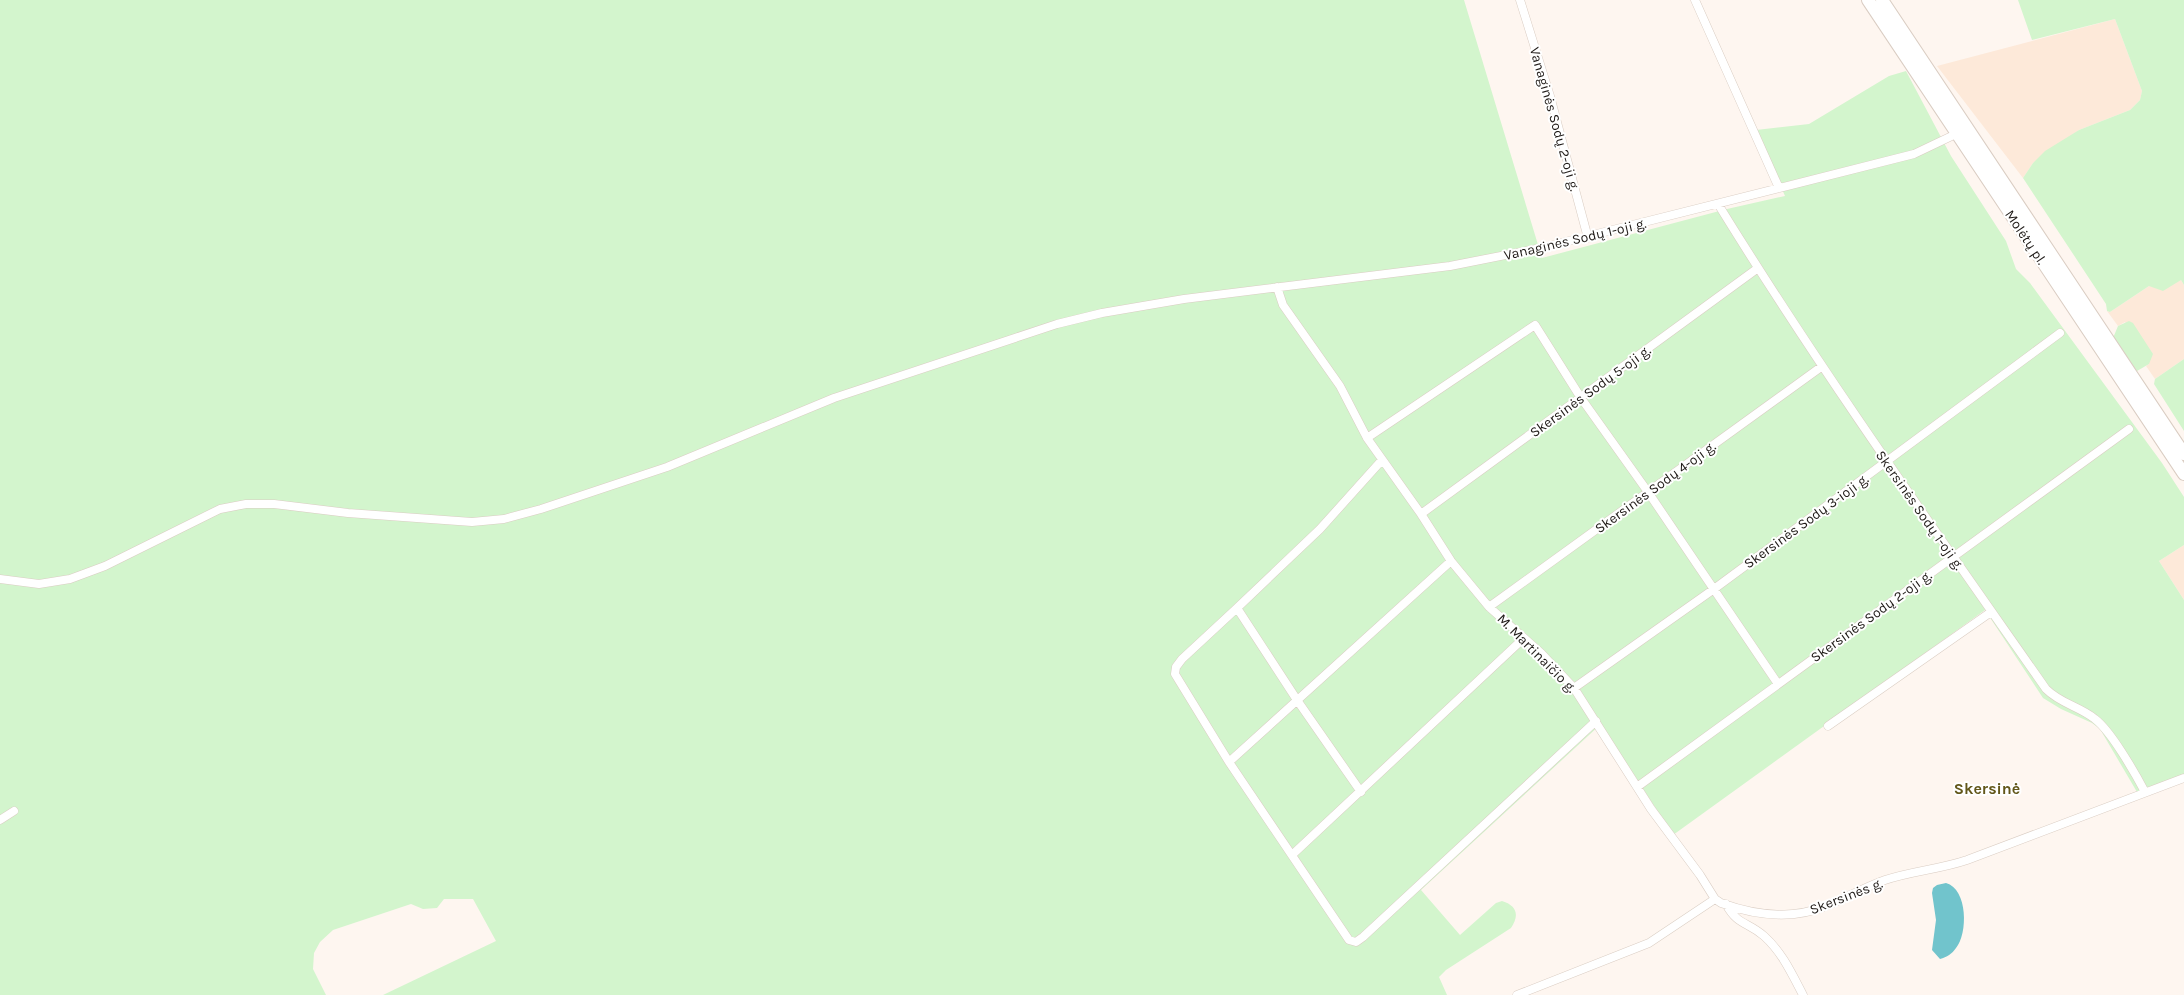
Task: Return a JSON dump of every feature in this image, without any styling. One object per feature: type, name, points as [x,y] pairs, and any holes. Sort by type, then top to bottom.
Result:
[{"type":"highway","name":"Molėtų pl.","points":[[1868,0],[2184,474]]},
{"type":"highway","name":"Molėtų pl.","points":[[1882,0],[2184,454]]},
{"type":"street","name":"Vanaginės Sodų 2-oji g.","points":[[1520,0],[1550,96],[1588,238]]},
{"type":"street","points":[[1695,0],[1779,188]]},
{"type":"street","name":"Vanaginės Sodų 1-oji g.","points":[[0,579],[39,584],[70,579],[105,566],[220,509],[246,504],[274,504],[348,513],[472,522],[504,519],[541,509],[667,467],[834,398],[1057,324],[1102,313],[1184,299],[1450,266],[1588,238],[1914,154],[1956,134]]},
{"type":"street","name":"Skersinės Sodų 1-oji g.","points":[[1718,204],[1821,367],[1991,612],[2055,698],[2083,711],[2102,726],[2145,792]]},
{"type":"street","name":"Skersinės Sodų 5-oji g.","points":[[1421,514],[1758,268]]},
{"type":"street","name":"M. Martinaičio g.","points":[[1277,287],[1283,305],[1340,386],[1367,438],[1421,514],[1451,561],[1489,607],[1524,638],[1574,688],[1651,809],[1700,875],[1715,899]]},
{"type":"street","points":[[1367,438],[1535,325],[1581,398],[1648,492],[1778,684]]},
{"type":"street","name":"Skersinės Sodų 3-ioji g.","points":[[1574,688],[1714,589],[1887,462],[1983,388],[2060,333]]},
{"type":"street","name":"Skersinės Sodų 4-oji g.","points":[[1489,607],[1821,367]]},
{"type":"street","name":"Skersinės Sodų 2-oji g.","points":[[1637,787],[2129,429]]},
{"type":"street","points":[[1382,460],[1320,529],[1182,659],[1176,667],[1175,674],[1229,762],[1348,940],[1356,942],[1363,937],[1596,722]]},
{"type":"street","points":[[1229,762],[1451,561]]},
{"type":"street","points":[[1238,608],[1297,700],[1362,792]]},
{"type":"street","points":[[1828,726],[1991,612]]},
{"type":"street","points":[[1292,855],[1362,792],[1524,638]]},
{"type":"street","name":"Skersinės g.","points":[[1715,899],[1726,904],[1770,914],[1803,913],[1824,907],[1886,880],[1950,866],[1967,860],[2184,778]]},
{"type":"street","points":[[0,820],[14,811]]},
{"type":"street","points":[[1517,995],[1649,943],[1715,899]]},
{"type":"street","points":[[1726,904],[1732,916],[1738,921],[1754,928],[1775,947],[1803,995]]},
{"type":"shaded area","points":[[2115,19],[2142,91],[2140,100],[2130,110],[2079,130],[2033,163],[2023,178],[1937,66]]},
{"type":"shaded area","points":[[2181,280],[2184,285],[2184,359],[2155,379],[2146,366],[2149,364],[2125,322],[2118,326],[2107,311],[2110,312],[2149,286]]},
{"type":"shaded area","points":[[2184,545],[2184,600],[2159,561]]},
{"type":"green space","points":[[0,0],[1464,0],[1542,258],[1727,209],[1785,196],[1756,130],[1809,124],[1889,76],[1906,71],[1951,156],[2006,241],[2016,269],[2030,283],[2162,463],[2184,497],[2184,545],[2159,561],[2184,600],[2184,775],[2137,792],[2100,729],[2043,698],[1985,610],[1673,835],[1601,724],[1421,890],[1460,935],[1496,903],[1502,901],[1507,903],[1516,912],[1511,928],[1446,970],[1439,977],[1447,995],[383,995],[496,941],[473,899],[444,899],[437,908],[423,909],[411,904],[333,930],[320,942],[314,953],[313,969],[326,995],[0,995]]},
{"type":"green space","points":[[2018,0],[2184,0],[2184,285],[2181,280],[2163,291],[2149,286],[2110,312],[2107,311],[2106,304],[2023,178],[2033,163],[2045,151],[2079,130],[2130,110],[2140,100],[2142,91],[2115,19],[2032,40]]},
{"type":"green space","points":[[2129,321],[2133,323],[2153,354],[2149,364],[2137,371],[2113,338],[2118,326]]},
{"type":"green space","points":[[2184,359],[2184,431],[2154,384],[2155,379]]},
{"type":"water","points":[[1946,883],[1959,894],[1964,912],[1964,923],[1963,933],[1956,948],[1949,955],[1940,959],[1932,950],[1936,920],[1932,893],[1933,888],[1937,885]]},
{"type":"district","name":"Skersinė","points":[[1987,788]]}]
